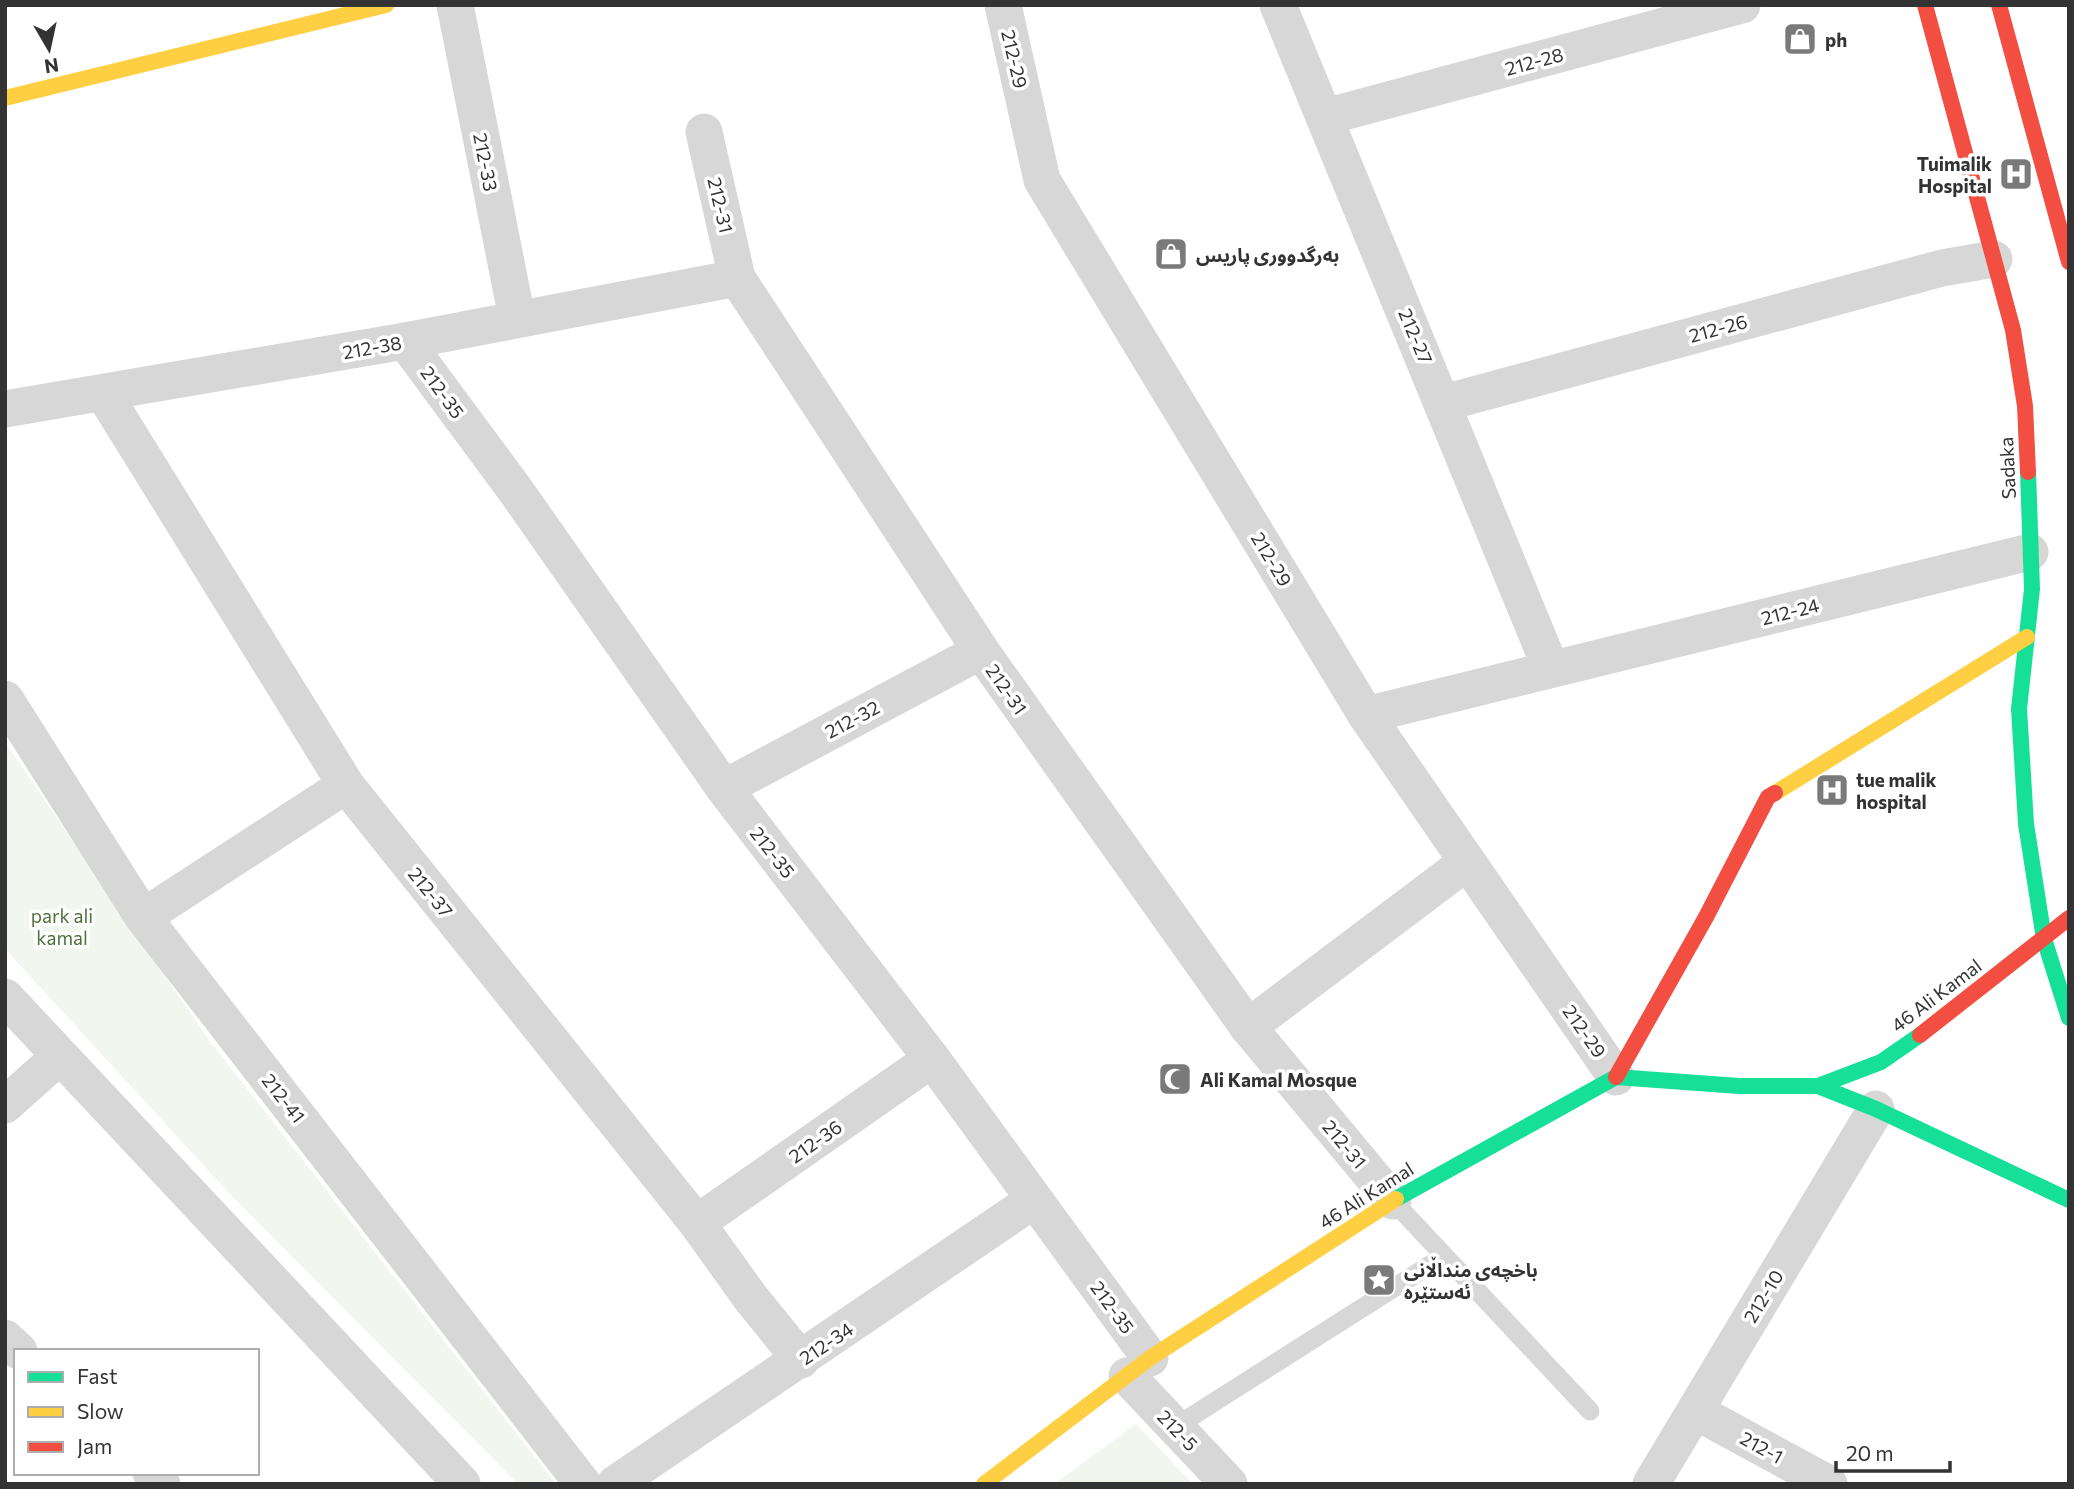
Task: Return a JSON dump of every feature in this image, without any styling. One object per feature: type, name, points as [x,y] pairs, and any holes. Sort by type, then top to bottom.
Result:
[{"type":"street","points":[[5,98],[386,5]]},
{"type":"street","name":"212-33","points":[[455,5],[517,318]]},
{"type":"street","name":"212-29","points":[[1003,5],[1042,180],[1366,715],[1616,1077]]},
{"type":"street","name":"212-27","points":[[1278,5],[1444,403],[1551,669]]},
{"type":"street","name":"212-28","points":[[1325,117],[1742,5]]},
{"type":"street","name":"Sadaka","points":[[1925,5],[2013,330],[2025,406],[2032,589],[2019,709],[2026,824],[2044,939],[2069,1018]]},
{"type":"street","points":[[1999,5],[2069,262]]},
{"type":"street","name":"212-31","points":[[704,132],[737,278],[981,651],[1248,1027],[1393,1201]]},
{"type":"street","name":"212-26","points":[[1444,403],[1942,268],[1994,259]]},
{"type":"street","name":"212-38","points":[[5,409],[405,341],[737,278]]},
{"type":"street","name":"212-35","points":[[405,341],[516,492],[724,788],[932,1059],[1034,1200],[1138,1367]]},
{"type":"street","name":"212-37","points":[[104,394],[346,786],[697,1223],[750,1297],[801,1360]]},
{"type":"street","name":"212-24","points":[[1366,715],[2030,552]]},
{"type":"street","points":[[1616,1077],[1706,917],[1768,797],[2027,637]]},
{"type":"street","name":"212-32","points":[[724,788],[981,651]]},
{"type":"street","name":"212-41","points":[[5,699],[143,917],[583,1484]]},
{"type":"street","points":[[143,917],[346,786]]},
{"type":"street","points":[[1248,1027],[1467,862]]},
{"type":"street","name":"46 Ali Kamal","points":[[984,1484],[1138,1367],[1393,1201],[1616,1077],[1738,1086],[1818,1086],[1881,1062],[1929,1029],[2069,918]]},
{"type":"street","points":[[5,998],[462,1484]]},
{"type":"street","points":[[5,1105],[60,1056]]},
{"type":"street","name":"212-36","points":[[697,1223],[932,1059]]},
{"type":"street","name":"46 Ali Kamal","points":[[1818,1086],[1876,1109],[2069,1200]]},
{"type":"street","name":"212-10","points":[[1651,1484],[1876,1109]]},
{"type":"street","name":"212-34","points":[[615,1484],[1034,1200]]},
{"type":"street","name":"212-5","points":[[1138,1367],[1175,1427],[1229,1484]]},
{"type":"street","name":"212-1","points":[[1695,1411],[1829,1484]]},
{"type":"lane","points":[[1393,1201],[1590,1412]]},
{"type":"lane","points":[[1175,1427],[1444,1256]]},
{"type":"green space","name":"park ali kamal","points":[[5,742],[209,1040],[556,1484],[518,1484],[227,1191],[5,949]]},
{"type":"green space","points":[[1136,1424],[1193,1484],[1054,1484]]},
{"type":"traffic: fast","points":[[2028,472],[2032,589],[2019,709],[2026,824],[2044,939],[2069,1018]]},
{"type":"traffic: fast","points":[[1396,1199],[1616,1077],[1739,1086],[1818,1086],[1881,1062],[1920,1035]]},
{"type":"traffic: fast","points":[[1818,1086],[1876,1109],[2069,1200]]},
{"type":"traffic: slow","points":[[5,98],[386,5]]},
{"type":"traffic: slow","points":[[1775,793],[2027,637]]},
{"type":"traffic: slow","points":[[984,1484],[1150,1358],[1396,1199]]},
{"type":"traffic: jam","points":[[1925,5],[2013,330],[2025,406],[2028,472]]},
{"type":"traffic: jam","points":[[1999,5],[2069,262]]},
{"type":"traffic: jam","points":[[1616,1077],[1706,917],[1768,797],[1775,793]]},
{"type":"traffic: jam","points":[[1920,1035],[2069,918]]},
{"type":"place","name":"ph","points":[[1800,39]]},
{"type":"place","name":"Tuimalik Hospital","points":[[2016,174]]},
{"type":"place","name":"بەرگدووری پاریس","points":[[1171,254]]},
{"type":"place","name":"tue malik hospital","points":[[1832,790]]},
{"type":"place","name":"Ali Kamal Mosque","points":[[1175,1079]]},
{"type":"place","name":"باخچەی منداڵانی ئەستێرە","points":[[1379,1280]]}]
